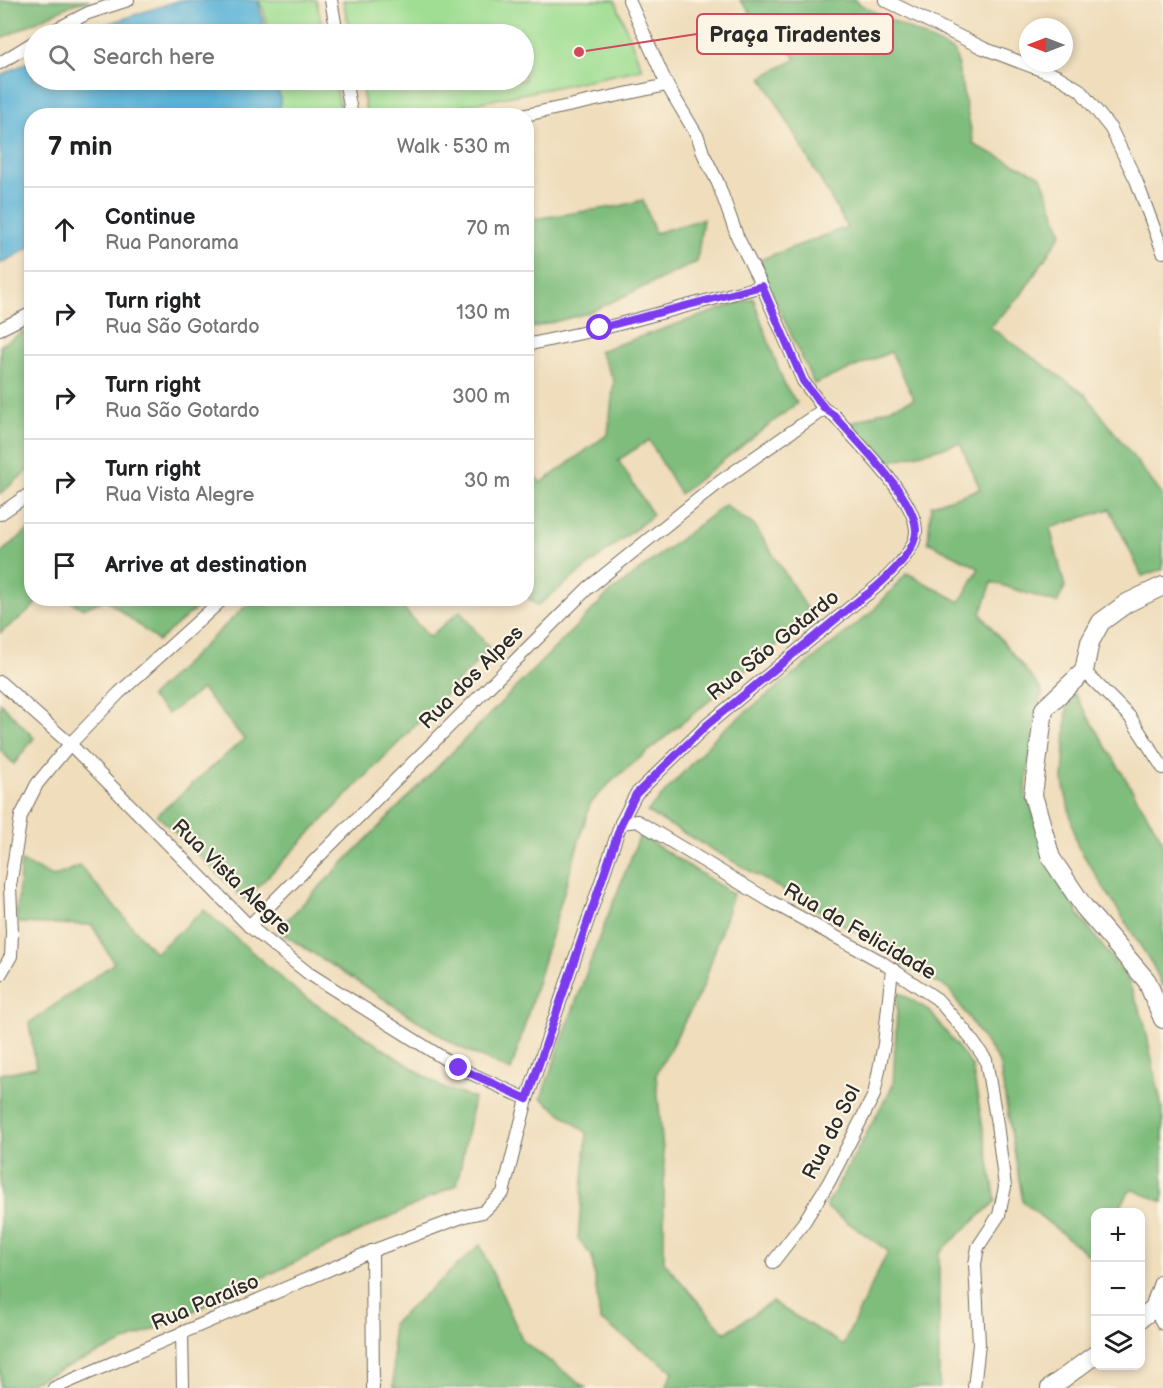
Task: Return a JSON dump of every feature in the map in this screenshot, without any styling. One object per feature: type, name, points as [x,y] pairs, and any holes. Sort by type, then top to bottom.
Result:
[{"type":"street","points":[[67,24],[88,13],[128,0]]},
{"type":"street","points":[[331,0],[335,24]]},
{"type":"street","name":"Rua São Gotardo","points":[[372,1251],[465,1216],[483,1212],[503,1193],[527,1099],[621,824],[636,794],[707,725],[859,600],[876,589],[896,569],[912,545],[916,532],[914,522],[899,493],[803,381],[762,286],[737,236],[698,137],[667,85],[629,0]]},
{"type":"street","points":[[885,0],[984,48],[1056,76],[1080,90],[1111,129],[1136,180],[1163,252]]},
{"type":"street","points":[[0,63],[24,48]]},
{"type":"street","points":[[534,113],[667,85]]},
{"type":"street","points":[[347,90],[350,108]]},
{"type":"street","points":[[534,343],[762,286]]},
{"type":"street","points":[[0,329],[24,317]]},
{"type":"street","name":"Rua dos Alpes","points":[[249,926],[588,588],[721,481],[825,409]]},
{"type":"street","points":[[0,514],[24,498]]},
{"type":"street","points":[[1163,586],[1127,603],[1101,621],[1090,642],[1084,671],[1044,709],[1033,795],[1051,858],[1084,907],[1147,981],[1163,1019]]},
{"type":"street","points":[[0,975],[11,956],[10,886],[21,816],[37,784],[70,744],[119,693],[215,606]]},
{"type":"street","points":[[1084,671],[1130,717],[1163,768]]},
{"type":"street","name":"Rua Vista Alegre","points":[[0,682],[70,744],[249,926],[308,973],[449,1061],[527,1099]]},
{"type":"street","name":"Rua da Felicidade","points":[[621,824],[637,821],[770,901],[892,969],[937,999],[966,1032],[986,1060],[998,1124],[1005,1187],[999,1215],[978,1247],[975,1263],[979,1344],[974,1388]]},
{"type":"street","name":"Rua do Sol","points":[[773,1262],[804,1222],[829,1182],[874,1095],[884,1044],[892,969]]},
{"type":"street","points":[[372,1251],[373,1388]]},
{"type":"street","name":"Rua Paraíso","points":[[54,1388],[372,1251]]},
{"type":"street","points":[[1163,1283],[1147,1313],[1163,1324]]},
{"type":"street","points":[[182,1332],[183,1388]]},
{"type":"street","points":[[1050,1388],[1091,1357]]},
{"type":"green space","points":[[0,0],[90,0],[71,5],[31,24],[24,24],[24,28],[0,39]]},
{"type":"green space","points":[[258,0],[316,0],[322,24],[267,24]]},
{"type":"green space","points":[[343,0],[615,0],[642,69],[453,108],[366,108],[362,90],[534,90],[534,24],[349,24]]},
{"type":"green space","points":[[740,0],[856,0],[861,5],[955,52],[974,145],[1041,176],[1062,233],[1021,295],[990,327],[1086,395],[1163,496],[1163,569],[1142,576],[1110,509],[1050,528],[1065,587],[1057,603],[992,582],[981,614],[1043,692],[1037,706],[1025,795],[1079,915],[1127,978],[1144,1021],[1163,1113],[1163,1202],[1131,1189],[1119,1208],[1091,1208],[1090,1256],[1023,1202],[999,1062],[948,988],[900,964],[889,951],[647,812],[718,734],[872,612],[907,573],[960,602],[979,568],[928,542],[931,505],[980,489],[960,443],[889,462],[849,424],[914,399],[891,352],[814,384],[757,261],[847,227],[762,77],[796,59],[777,31],[753,34],[754,17]]},
{"type":"green space","points":[[277,90],[336,90],[340,108],[280,108]]},
{"type":"green space","points":[[643,200],[655,233],[703,219],[697,262],[588,313],[534,327],[534,219],[620,206]]},
{"type":"green space","points":[[753,298],[784,384],[797,403],[680,494],[649,440],[618,460],[653,515],[537,606],[534,603],[534,476],[541,483],[608,434],[614,381],[599,351]]},
{"type":"green space","points":[[24,331],[24,474],[0,494],[0,346]]},
{"type":"green space","points":[[725,505],[755,526],[812,616],[612,781],[590,804],[511,1071],[457,1046],[277,930],[607,595]]},
{"type":"green space","points":[[24,534],[24,606],[34,606],[0,633],[0,553]]},
{"type":"green space","points":[[115,606],[199,606],[158,641]]},
{"type":"green space","points":[[246,606],[401,606],[429,637],[460,611],[490,649],[245,900],[157,815],[244,739],[202,689],[168,714],[150,697]]},
{"type":"green space","points":[[1074,693],[1163,841],[1163,987],[1152,964],[1077,845],[1063,782],[1067,708]]},
{"type":"green space","points":[[0,702],[34,738],[14,764],[0,750]]},
{"type":"green space","points":[[640,835],[733,894],[703,987],[656,1075],[664,1161],[664,1262],[725,1333],[772,1302],[843,1345],[888,1251],[826,1207],[893,1085],[898,992],[929,1010],[972,1066],[996,1201],[939,1253],[939,1388],[666,1388],[673,1371],[600,1320],[592,1256],[578,1239],[587,1133],[541,1098],[599,938]]},
{"type":"green space","points":[[21,861],[53,877],[80,866],[155,953],[204,910],[300,994],[443,1088],[474,1098],[457,1185],[164,1325],[18,1388],[0,1388],[0,1074],[36,1067],[29,1023],[114,963],[92,925],[16,923]]},
{"type":"green space","points":[[480,1245],[523,1341],[586,1388],[394,1388],[392,1324]]},
{"type":"water","points":[[180,0],[258,0],[264,24],[107,24]]},
{"type":"water","points":[[24,64],[24,90],[278,90],[280,108],[24,108],[24,251],[0,264],[0,76]]},
{"type":"place","name":"Praça Tiradentes","points":[[579,52]]},
{"type":"route","points":[[459,1068],[527,1099],[621,824],[636,794],[707,725],[859,600],[876,589],[896,569],[912,545],[916,532],[911,513],[890,480],[834,415],[825,409],[803,381],[762,286],[600,328]]}]
